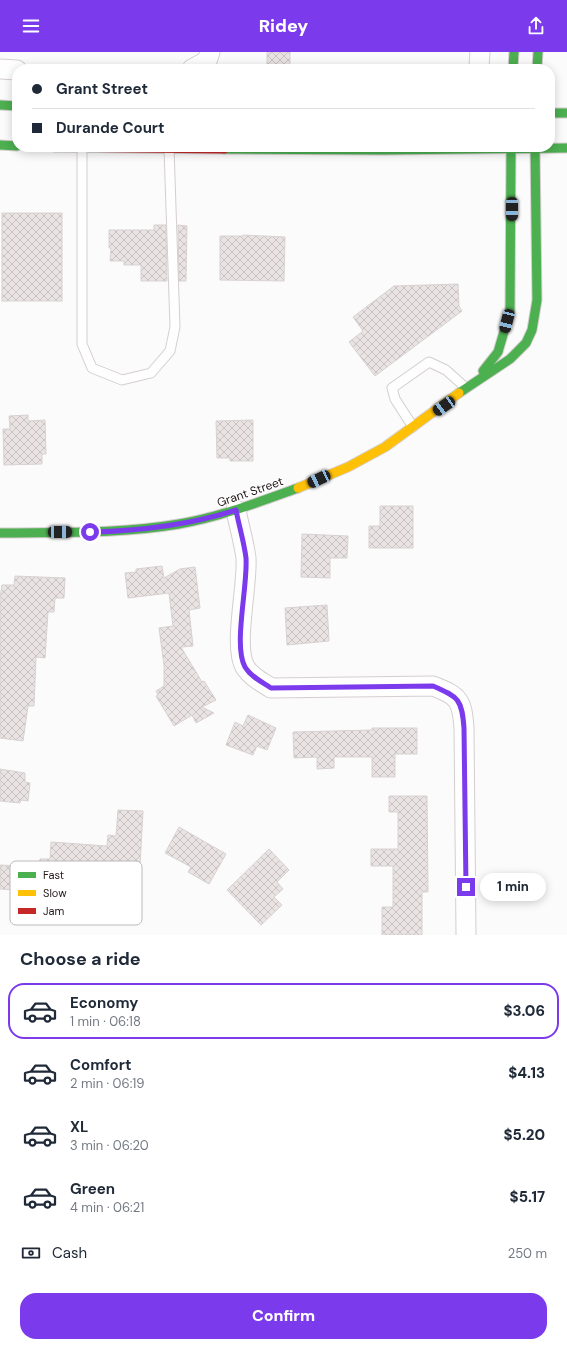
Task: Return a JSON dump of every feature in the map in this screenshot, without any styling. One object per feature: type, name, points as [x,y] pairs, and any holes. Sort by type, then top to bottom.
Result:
[{"type":"street","points":[[513,64],[514,52]]},
{"type":"street","points":[[537,64],[538,52]]},
{"type":"street","points":[[0,69],[12,70]]},
{"type":"street","points":[[0,105],[12,106]]},
{"type":"street","points":[[555,113],[567,113]]},
{"type":"street","points":[[0,145],[12,146]]},
{"type":"street","points":[[555,148],[567,148]]},
{"type":"street","points":[[477,381],[498,352],[510,311],[512,152]]},
{"type":"street","name":"Grant Street","points":[[0,533],[106,532],[207,520],[306,486],[374,454],[413,427],[504,362],[521,348],[531,334],[537,300],[535,152]]},
{"type":"street","points":[[236,510],[246,557],[246,579],[240,650],[245,667],[257,680],[271,688],[433,686],[452,694],[462,709],[464,728],[466,935]]},
{"type":"lane","points":[[81,152],[82,344],[92,368],[122,380],[151,373],[170,351],[175,327],[170,152]]},
{"type":"lane","points":[[413,427],[395,399],[392,388],[429,362],[446,370],[466,388]]},
{"type":"building","points":[[267,52],[290,52],[290,64],[267,64]]},
{"type":"building","points":[[2,213],[62,213],[62,301],[2,301]]},
{"type":"building","points":[[154,225],[166,225],[167,281],[141,281],[141,265],[124,265],[124,261],[110,261],[111,248],[109,248],[109,230],[154,230]]},
{"type":"building","points":[[178,225],[187,226],[186,281],[179,281]]},
{"type":"building","points":[[243,235],[285,237],[284,281],[220,280],[220,236]]},
{"type":"building","points":[[458,284],[459,306],[462,311],[375,376],[349,342],[363,331],[353,317],[394,286]]},
{"type":"building","points":[[28,415],[28,421],[45,420],[46,454],[42,454],[42,464],[4,465],[3,429],[10,429],[9,416]]},
{"type":"building","points":[[253,420],[253,461],[230,461],[230,458],[217,458],[216,421]]},
{"type":"building","points":[[380,506],[413,506],[413,548],[369,548],[369,526],[380,526]]},
{"type":"building","points":[[302,534],[348,536],[347,558],[330,558],[330,578],[301,577]]},
{"type":"building","points":[[162,566],[164,578],[180,569],[195,567],[200,608],[189,610],[193,646],[181,647],[202,682],[204,681],[216,700],[202,707],[214,713],[196,723],[192,715],[174,726],[156,696],[158,695],[156,691],[164,686],[164,665],[159,628],[173,626],[169,593],[128,598],[125,573],[136,572],[136,569]]},
{"type":"building","points":[[15,576],[65,578],[64,598],[55,598],[54,612],[48,612],[45,658],[36,657],[34,706],[28,706],[23,741],[0,738],[0,598],[2,585],[14,585]]},
{"type":"building","points":[[327,605],[329,641],[287,645],[285,608]]},
{"type":"building","points":[[248,715],[276,728],[267,750],[257,746],[253,755],[226,745],[235,722],[243,726]]},
{"type":"building","points":[[372,728],[417,728],[417,754],[395,754],[395,777],[372,777],[372,757],[334,757],[334,768],[317,769],[317,757],[294,758],[293,732],[372,730]]},
{"type":"building","points":[[0,769],[25,773],[25,782],[30,783],[28,801],[21,800],[20,803],[0,801]]},
{"type":"building","points":[[389,796],[427,796],[428,892],[422,892],[422,935],[382,935],[382,907],[393,907],[393,866],[371,866],[371,849],[398,849],[398,812],[389,812]]},
{"type":"building","points":[[118,810],[143,811],[140,861],[40,861],[40,859],[50,859],[51,842],[107,846],[108,835],[116,836]]},
{"type":"building","points":[[179,827],[226,854],[209,884],[188,872],[191,867],[165,853]]},
{"type":"building","points":[[269,849],[289,870],[277,882],[283,889],[274,897],[282,905],[261,925],[227,890]]},
{"type":"building","points":[[0,865],[10,866],[10,890],[0,889]]},
{"type":"traffic: fast","points":[[513,64],[514,52]]},
{"type":"traffic: fast","points":[[537,64],[538,52]]},
{"type":"traffic: fast","points":[[0,105],[12,106]]},
{"type":"traffic: fast","points":[[555,113],[567,113]]},
{"type":"traffic: fast","points":[[0,145],[12,146]]},
{"type":"traffic: fast","points":[[555,148],[567,148]]},
{"type":"traffic: fast","points":[[483,371],[498,352],[510,311],[511,152]]},
{"type":"traffic: fast","points":[[459,393],[510,359],[526,343],[532,330],[537,300],[535,152]]},
{"type":"traffic: fast","points":[[0,533],[112,531],[179,524],[254,504],[298,488]]},
{"type":"traffic: slow","points":[[298,488],[348,467],[385,447],[459,393]]},
{"type":"route","points":[[90,532],[106,532],[207,520],[236,510],[246,557],[246,579],[240,650],[245,667],[257,680],[271,688],[433,686],[452,694],[462,709],[464,728],[466,887]]}]
